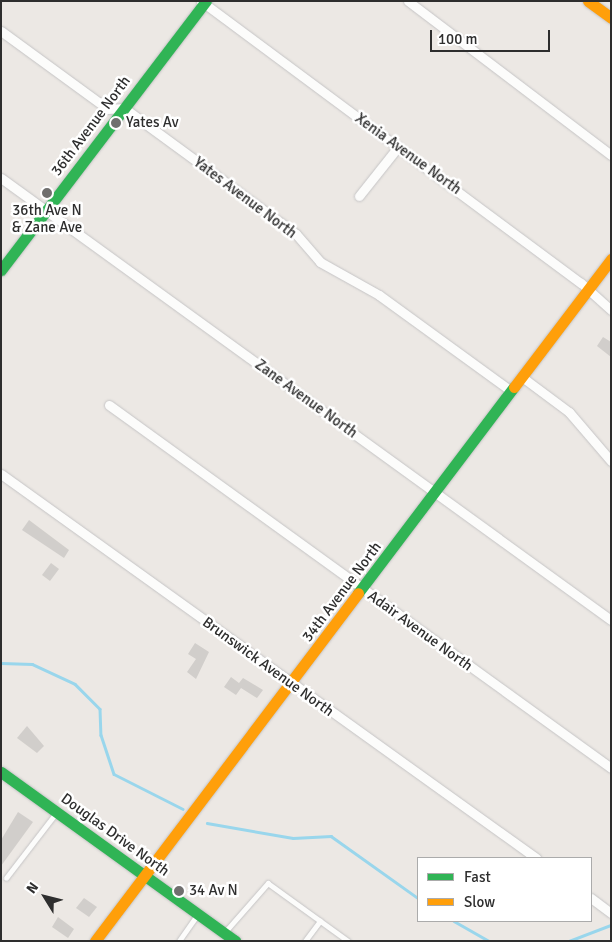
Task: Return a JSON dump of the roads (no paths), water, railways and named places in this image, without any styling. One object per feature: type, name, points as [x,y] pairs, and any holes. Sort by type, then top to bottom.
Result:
[{"type":"main road","points":[[588,1],[611,18]]},
{"type":"main road","name":"36th Avenue North","points":[[1,270],[204,2]]},
{"type":"main road","name":"34th Avenue North","points":[[95,941],[611,259]]},
{"type":"main road","name":"Douglas Drive North","points":[[1,772],[235,941]]},
{"type":"street","points":[[408,1],[611,155]]},
{"type":"street","name":"Xenia Avenue North","points":[[204,2],[611,310]]},
{"type":"street","name":"Yates Avenue North","points":[[1,31],[108,109],[124,108],[296,234],[320,262],[379,295],[511,391]]},
{"type":"street","points":[[359,196],[398,147]]},
{"type":"street","name":"Zane Avenue North","points":[[1,178],[611,620]]},
{"type":"street","points":[[522,377],[569,412],[611,461]]},
{"type":"street","name":"Adair Avenue North","points":[[109,405],[611,768]]},
{"type":"street","name":"Brunswick Avenue North","points":[[1,474],[535,857]]},
{"type":"street","points":[[592,899],[611,913]]},
{"type":"lane","points":[[6,878],[56,812]]},
{"type":"lane","points":[[224,933],[268,883],[348,941]]},
{"type":"lane","points":[[179,941],[198,914]]},
{"type":"lane","points":[[305,941],[320,921]]},
{"type":"waterway","points":[[1,663],[32,664],[75,684],[100,709],[101,735],[114,774],[183,809]]},
{"type":"waterway","points":[[207,823],[293,838],[331,836],[417,897]]},
{"type":"waterway","points":[[456,922],[489,941]]},
{"type":"waterway","points":[[569,941],[611,925]]},
{"type":"place","name":"Yates Av","points":[[116,123]]},
{"type":"place","name":"36th Ave N & Zane Ave","points":[[47,193]]},
{"type":"place","name":"34 Av N","points":[[179,891]]}]
